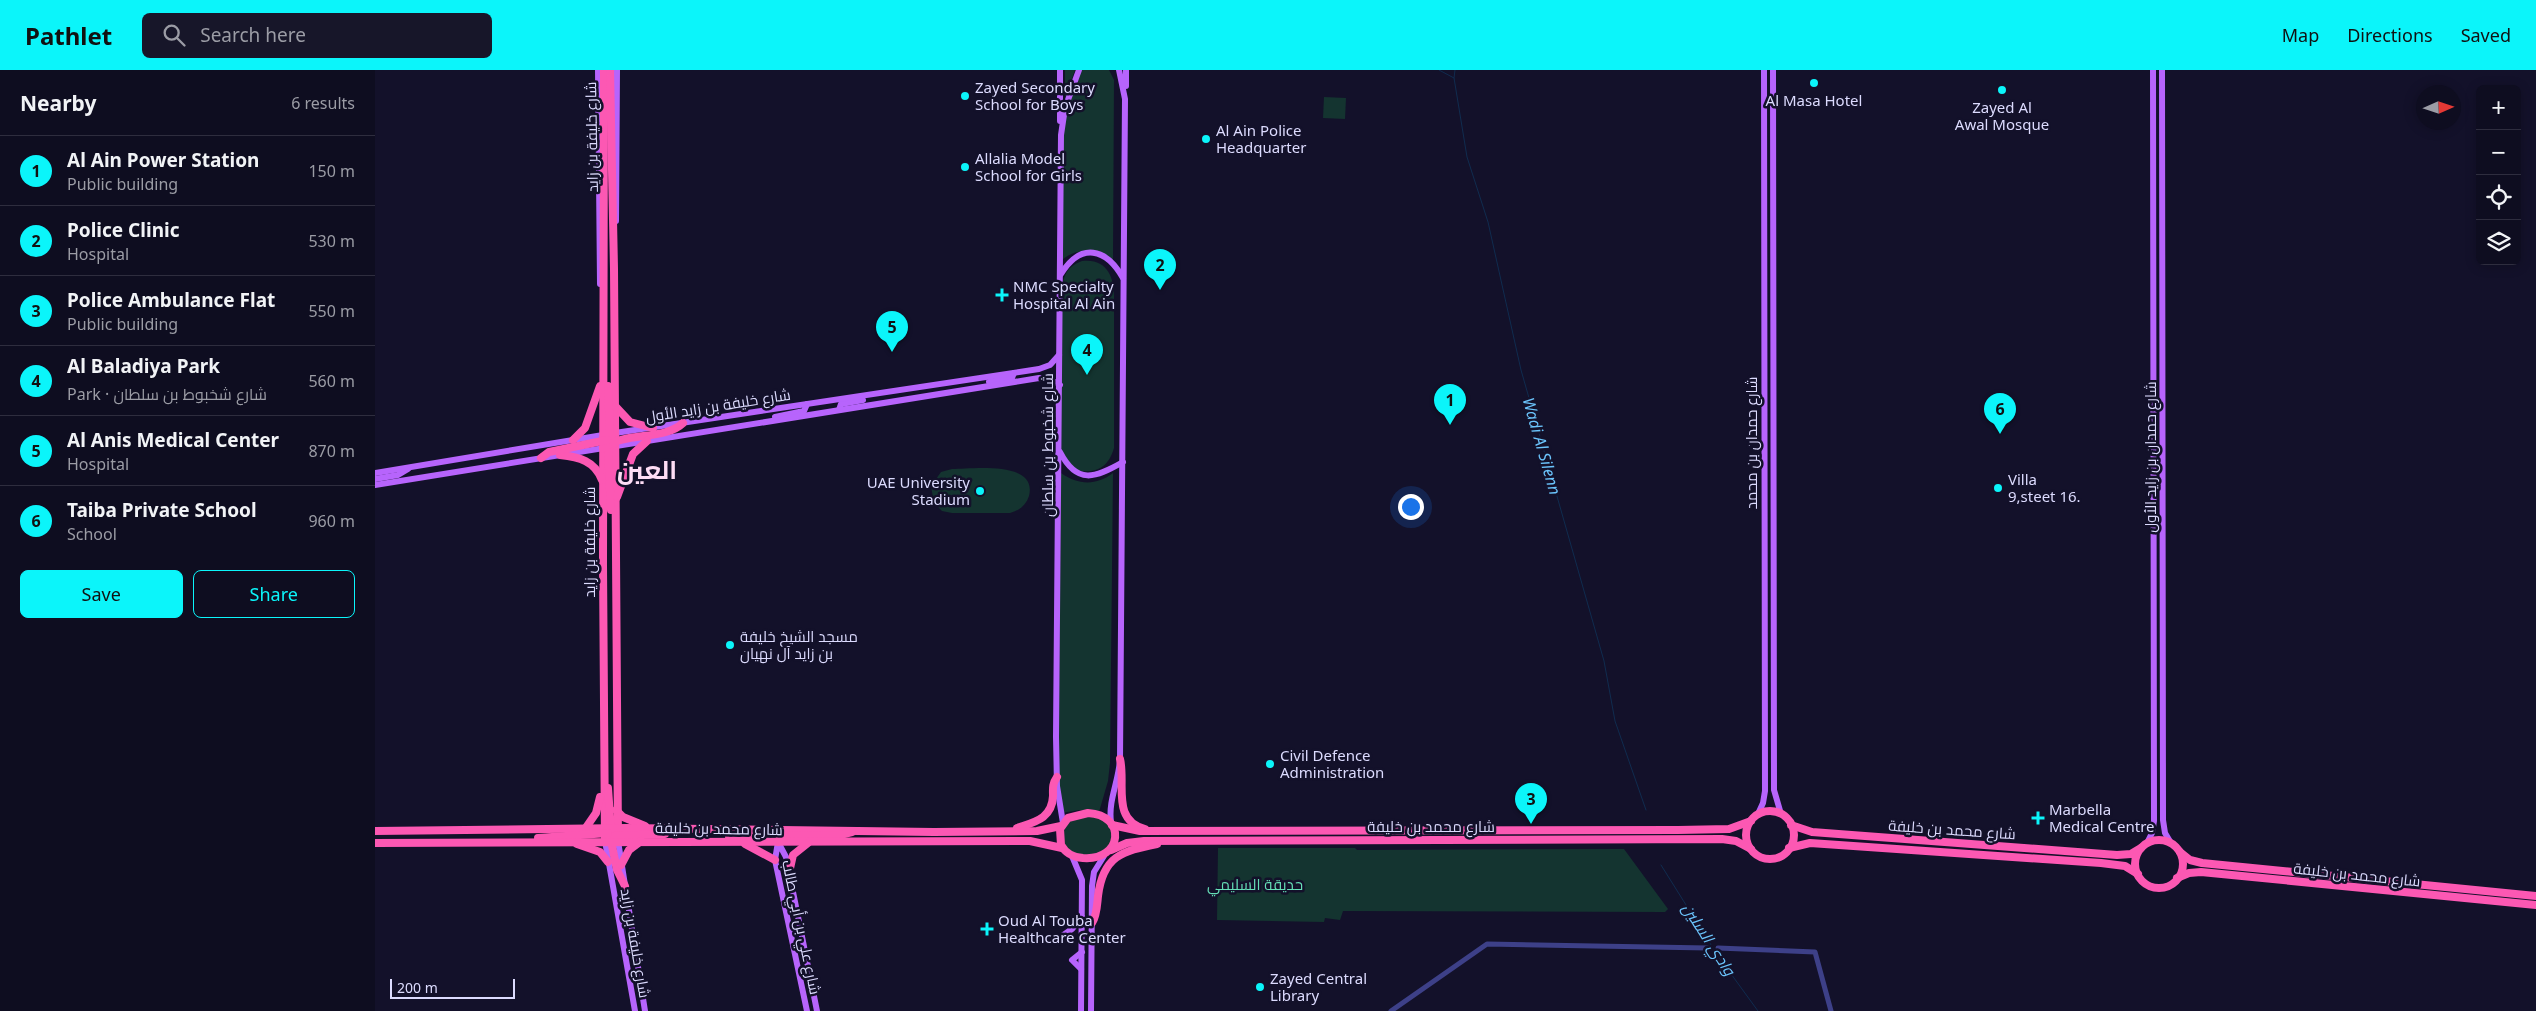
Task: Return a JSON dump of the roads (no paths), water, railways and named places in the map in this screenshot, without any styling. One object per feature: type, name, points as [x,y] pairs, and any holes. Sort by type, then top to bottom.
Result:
[{"type":"highway","name":"شارع خليفة بن زايد","points":[[604,70],[605,231],[603,376],[615,503],[616,810],[611,834]]},
{"type":"highway","name":"شارع خليفة بن زايد","points":[[610,70],[615,405],[603,482],[603,784],[611,834]]},
{"type":"highway","points":[[603,366],[608,375],[609,498],[615,518]]},
{"type":"highway","points":[[573,440],[585,428],[603,376]]},
{"type":"highway","points":[[615,405],[620,414],[630,422],[653,428]]},
{"type":"highway","points":[[541,458],[549,452],[673,430],[683,423]]},
{"type":"highway","points":[[615,503],[633,454],[647,442]]},
{"type":"highway","points":[[560,455],[577,457],[589,463],[598,472],[603,482]]},
{"type":"highway","points":[[615,678],[623,686]]},
{"type":"highway","points":[[1120,759],[1123,774],[1121,802],[1125,813],[1136,825],[1155,831]]},
{"type":"highway","points":[[603,763],[608,775],[611,834],[617,870],[625,886]]},
{"type":"highway","points":[[1011,831],[1035,823],[1045,817],[1052,804],[1053,785],[1057,777]]},
{"type":"highway","points":[[585,828],[597,810],[603,784]]},
{"type":"highway","points":[[616,810],[623,817],[652,829]]},
{"type":"highway","points":[[1772,811],[1781,814],[1791,825],[1794,834],[1789,848],[1782,855],[1768,858],[1759,856],[1751,849],[1747,835],[1751,821],[1758,814],[1772,811]]},
{"type":"highway","points":[[1088,813],[1104,817],[1112,824],[1115,839],[1111,850],[1104,856],[1088,858],[1072,856],[1062,848],[1059,839],[1062,824],[1072,817],[1088,813]]},
{"type":"highway","name":"شارع محمد بن خليفة","points":[[1112,824],[1135,830],[1155,831],[1678,830],[1729,829],[1751,821]]},
{"type":"highway","name":"شارع محمد بن خليفة","points":[[375,843],[569,841],[652,829],[1011,831],[1043,830],[1062,824]]},
{"type":"highway","name":"شارع محمد بن خليفة","points":[[1791,825],[1812,832],[2107,855],[2126,855],[2144,846]]},
{"type":"highway","name":"شارع محمد بن خليفة","points":[[375,831],[585,828],[643,841],[1030,841],[1062,848]]},
{"type":"highway","points":[[532,841],[547,836],[668,834],[687,829]]},
{"type":"highway","points":[[705,842],[719,837],[756,837],[763,830],[778,842],[780,838],[785,836],[845,835],[853,830]]},
{"type":"highway","name":"شارع محمد بن خليفة","points":[[1111,850],[1138,841],[1169,840],[1721,839],[1736,841],[1751,849]]},
{"type":"highway","points":[[1092,923],[1101,880],[1113,860],[1129,850],[1169,840]]},
{"type":"highway","points":[[2161,840],[2171,843],[2180,852],[2183,863],[2177,878],[2169,885],[2159,887],[2145,882],[2138,874],[2136,861],[2144,846],[2161,840]]},
{"type":"highway","points":[[569,841],[597,851],[608,862]]},
{"type":"highway","points":[[621,866],[629,850],[643,841]]},
{"type":"highway","points":[[739,842],[758,849],[775,860]]},
{"type":"highway","points":[[789,873],[793,855],[810,842]]},
{"type":"highway","name":"شارع محمد بن خليفة","points":[[1789,848],[1810,843],[2101,863],[2125,866],[2138,874]]},
{"type":"highway","name":"شارع محمد بن خليفة","points":[[2180,852],[2190,860],[2202,863],[2536,896]]},
{"type":"highway","name":"شارع محمد بن خليفة","points":[[2177,878],[2189,873],[2201,872],[2536,905]]},
{"type":"main road","points":[[599,70],[599,224],[603,315]]},
{"type":"main road","points":[[1060,70],[1061,135]]},
{"type":"main road","name":"شارع شخبوط بن سلطان","points":[[1062,824],[1057,777],[1061,135],[1065,108],[1077,82],[1079,70]]},
{"type":"main road","points":[[1119,70],[1125,99]]},
{"type":"main road","points":[[1112,824],[1110,804],[1118,776],[1120,759],[1126,70]]},
{"type":"main road","name":"شارع حمدان بن محمد","points":[[1758,814],[1763,804],[1765,791],[1764,70]]},
{"type":"main road","name":"شارع حمدان بن محمد","points":[[1773,70],[1774,790],[1781,814]]},
{"type":"main road","name":"شارع حمدان بن زايد الأول","points":[[2144,846],[2152,833],[2154,821],[2153,70]]},
{"type":"main road","name":"شارع حمدان بن زايد الأول","points":[[2162,70],[2163,820],[2165,832],[2171,843]]},
{"type":"main road","points":[[614,269],[618,72]]},
{"type":"main road","points":[[1061,276],[1074,258],[1093,253],[1111,260],[1124,279]]},
{"type":"main road","name":"شارع خليفة بن زايد الأول","points":[[375,486],[560,455],[653,428],[1047,367],[1060,354]]},
{"type":"main road","points":[[985,387],[991,382],[1012,378],[1014,373]]},
{"type":"main road","name":"شارع خليفة بن زايد الأول","points":[[375,473],[573,440],[647,442],[1039,378],[1051,380],[1060,385]]},
{"type":"main road","points":[[839,410],[839,406],[842,404],[903,394],[914,388]]},
{"type":"main road","points":[[761,423],[767,418],[804,411],[810,404],[828,412]]},
{"type":"main road","points":[[1059,451],[1071,469],[1087,476],[1101,475],[1123,462]]},
{"type":"main road","points":[[375,479],[401,474],[409,468]]},
{"type":"main road","name":"شارع خليفة بن زايد","points":[[611,834],[608,862],[635,1011]]},
{"type":"main road","name":"شارع خليفة بن زايد","points":[[611,834],[625,886],[645,1011]]},
{"type":"main road","name":"شارع علي بن أبي طالب","points":[[778,842],[775,860],[807,1011]]},
{"type":"main road","name":"شارع علي بن أبي طالب","points":[[778,842],[783,848],[789,873],[817,1011]]},
{"type":"main road","points":[[1072,856],[1082,880],[1081,1011]]},
{"type":"main road","points":[[1091,1011],[1093,879],[1104,856]]},
{"type":"main road","points":[[1062,936],[1072,929],[1081,917]]},
{"type":"street","points":[[1391,1011],[1487,944],[1708,948]]},
{"type":"street","points":[[1718,948],[1815,952],[1831,1011]]},
{"type":"waterway","name":"Wadi Al Silenn","points":[[1439,70],[1454,78]]},
{"type":"waterway","name":"Wadi Al Silenn","points":[[1455,70],[1454,78],[1467,157],[1488,222],[1521,370],[1604,661],[1615,721],[1646,810]]},
{"type":"waterway","name":"وادي السلين","points":[[1661,865],[1718,956],[1758,1011]]},
{"type":"place","name":"Al Masa Hotel","points":[[1814,83]]},
{"type":"place","name":"Zayed Al Awal Mosque","points":[[2002,90]]},
{"type":"place","name":"Zayed Secondary School for Boys","points":[[965,96]]},
{"type":"place","name":"Al Ain Police Headquarter","points":[[1206,139]]},
{"type":"place","name":"Allalia Model School for Girls","points":[[965,167]]},
{"type":"place","name":"Police Clinic","points":[[1160,290]]},
{"type":"place","name":"NMC Specialty Hospital Al Ain","points":[[1002,295]]},
{"type":"place","name":"Al Anis Medical Center","points":[[892,352]]},
{"type":"place","name":"Al Baladiya Park","points":[[1087,375]]},
{"type":"place","name":"Al Ain Power Station","points":[[1450,425]]},
{"type":"place","name":"Taiba Private School","points":[[2000,434]]},
{"type":"place","name":"Villa 9,steet 16.","points":[[1998,488]]},
{"type":"place","name":"UAE University Stadium","points":[[980,491]]},
{"type":"place","name":"مسجد الشيخ خليفة بن زايد آل نهيان","points":[[730,645]]},
{"type":"place","name":"Civil Defence Administration","points":[[1270,764]]},
{"type":"place","name":"Marbella Medical Centre","points":[[2038,818]]},
{"type":"place","name":"Police Ambulance Flat","points":[[1531,824]]},
{"type":"place","name":"Oud Al Touba Healthcare Center","points":[[987,929]]},
{"type":"place","name":"Zayed Central Library","points":[[1260,987]]},
{"type":"district","name":"العين","points":[[647,469]]},
{"type":"park label","name":"حديقة السليمي","points":[[1255,884]]}]
